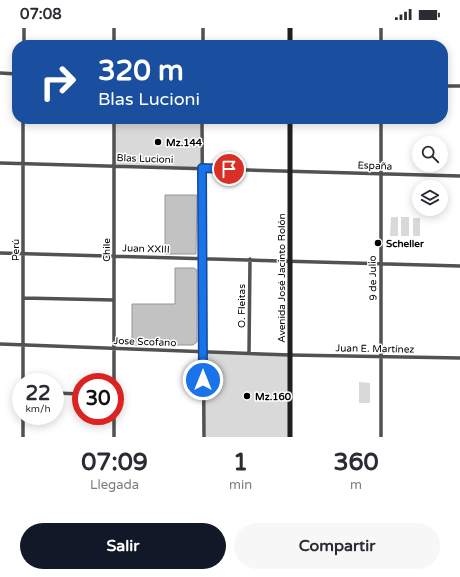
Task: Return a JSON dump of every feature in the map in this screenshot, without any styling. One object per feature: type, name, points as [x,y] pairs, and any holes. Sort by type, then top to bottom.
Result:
[{"type":"street","points":[[24,28],[24,40]]},
{"type":"street","points":[[114,28],[114,40]]},
{"type":"street","points":[[202,28],[203,40]]},
{"type":"street","points":[[290,28],[290,40]]},
{"type":"street","points":[[381,28],[381,40]]},
{"type":"street","points":[[0,73],[12,74]]},
{"type":"street","points":[[448,86],[460,86]]},
{"type":"street","name":"Perú","points":[[23,373],[24,124]]},
{"type":"street","name":"Chile","points":[[114,124],[114,373]]},
{"type":"street","points":[[202,124],[204,437]]},
{"type":"street","name":"Avenida José Jacinto Rolón","points":[[290,124],[290,437]]},
{"type":"street","name":"9 de Julio","points":[[381,124],[381,437]]},
{"type":"street","name":"Blas Lucioni","points":[[0,163],[114,165],[290,172]]},
{"type":"street","name":"España","points":[[290,172],[460,176]]},
{"type":"street","name":"Juan XXIII","points":[[0,253],[114,255],[460,266]]},
{"type":"street","name":"O. Fleitas","points":[[249,353],[250,259]]},
{"type":"street","points":[[23,298],[114,300]]},
{"type":"street","name":"Jose Scofano","points":[[0,344],[290,355]]},
{"type":"street","name":"Juan E. Martínez","points":[[290,355],[460,358]]},
{"type":"street","points":[[23,425],[23,437]]},
{"type":"street","points":[[114,425],[114,437]]},
{"type":"shaded area","name":"Mz.144","points":[[114,124],[202,124],[202,168],[114,165]]},
{"type":"shaded area","points":[[391,217],[398,217],[398,236],[390,236]]},
{"type":"shaded area","points":[[401,217],[409,217],[409,236],[401,236]]},
{"type":"shaded area","points":[[413,218],[420,218],[420,236],[413,236]]},
{"type":"shaded area","name":"Mz.160","points":[[203,351],[290,355],[290,437],[204,437]]},
{"type":"shaded area","points":[[359,382],[370,383],[370,403],[359,403]]},
{"type":"building","points":[[165,195],[197,195],[196,254],[165,254]]},
{"type":"building","points":[[175,268],[194,268],[197,270],[197,342],[193,345],[132,345],[132,304],[175,304]]},
{"type":"place","name":"Mz.144","points":[[158,142]]},
{"type":"place","name":"Scheller","points":[[378,243]]},
{"type":"place","name":"Mz.160","points":[[247,396]]},
{"type":"route","points":[[203,380],[202,168],[229,169]]}]
